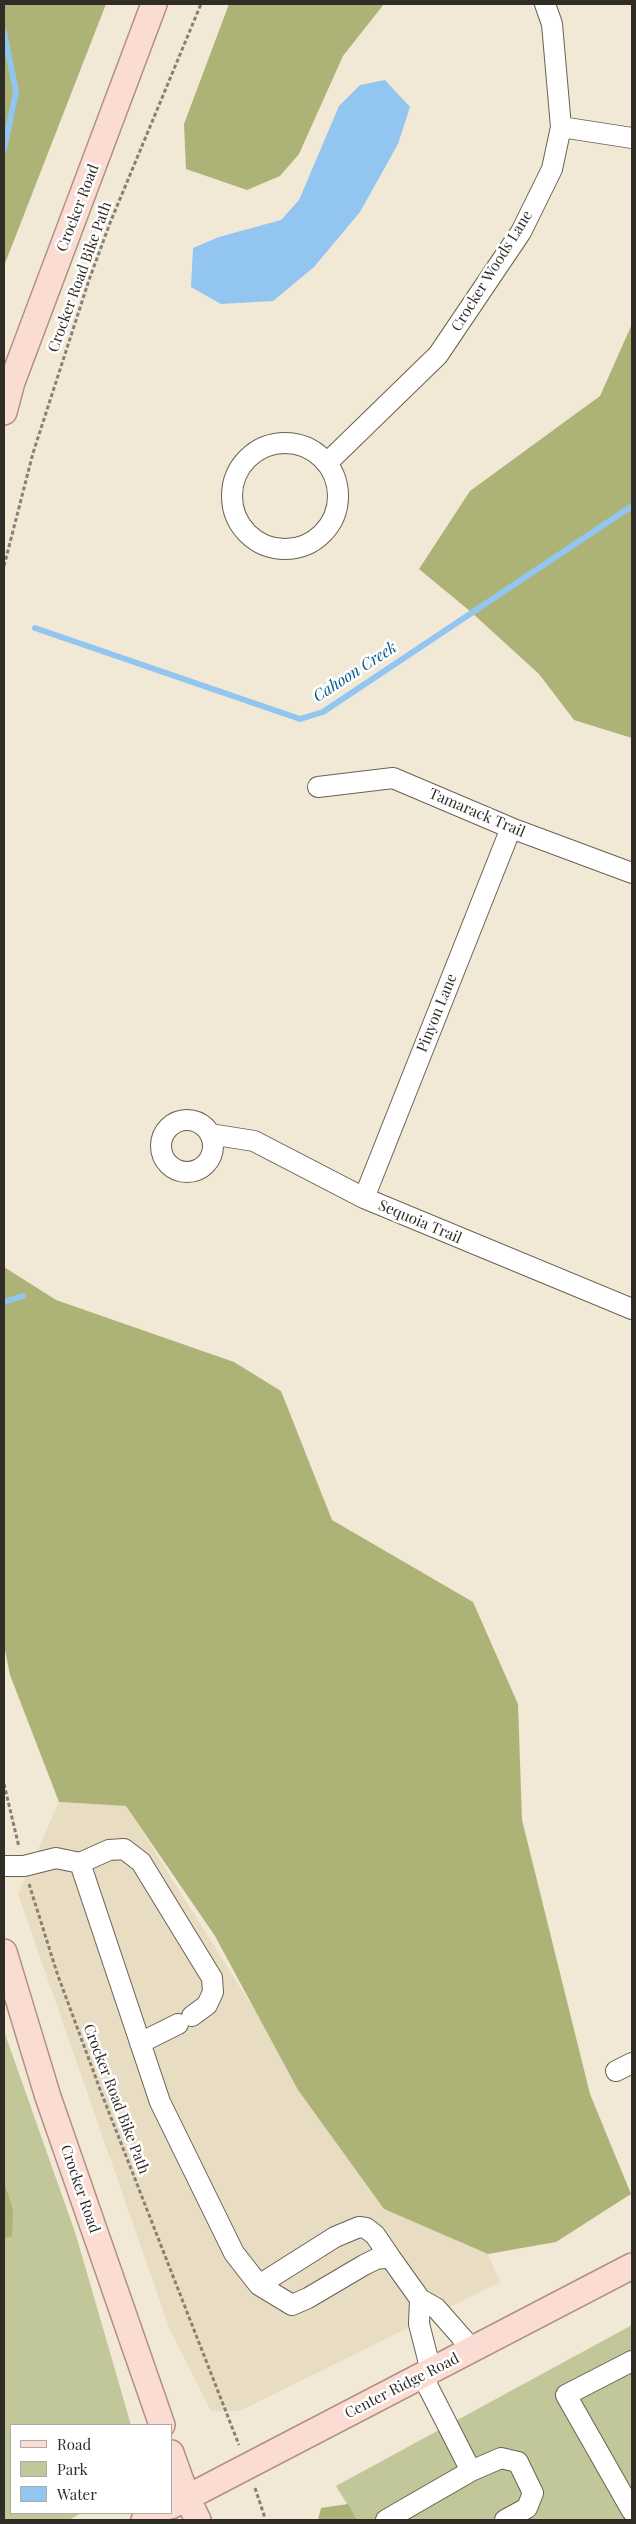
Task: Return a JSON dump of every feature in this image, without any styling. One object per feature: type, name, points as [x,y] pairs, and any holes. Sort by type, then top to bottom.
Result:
[{"type":"main road","name":"Crocker Road","points":[[4,412],[16,372],[154,4]]},
{"type":"main road","name":"Crocker Road","points":[[4,1952],[48,2097],[162,2424]]},
{"type":"main road","name":"Center Ridge Road","points":[[179,2502],[632,2266]]},
{"type":"main road","points":[[172,2459],[179,2502],[198,2520]]},
{"type":"main road","points":[[144,2520],[157,2514]]},
{"type":"street","name":"Crocker Woods Lane","points":[[327,464],[438,355],[521,232],[552,169],[560,127],[552,24],[545,4]]},
{"type":"street","points":[[560,127],[632,138]]},
{"type":"street","points":[[282,443],[299,445],[314,452],[327,464],[336,479],[338,497],[335,515],[326,530],[312,542],[295,548],[277,549],[260,543],[245,531],[236,517],[232,501],[233,484],[240,468],[251,455],[265,447],[282,443]]},
{"type":"street","name":"Tamarack Trail","points":[[318,787],[393,778],[511,828],[632,873]]},
{"type":"street","name":"Pinyon Lane","points":[[364,1198],[511,828]]},
{"type":"street","name":"Sequoia Trail","points":[[210,1134],[254,1141],[364,1198],[632,1309]]},
{"type":"street","points":[[4,1866],[24,1866],[56,1858],[80,1863],[109,1850],[124,1849],[141,1862],[212,1978],[213,1992],[206,2005],[185,2020],[140,2043]]},
{"type":"street","points":[[80,1863],[160,2102],[234,2253],[259,2286],[292,2305],[308,2298],[376,2259],[390,2257]]},
{"type":"street","points":[[259,2286],[335,2237],[359,2227],[366,2228],[375,2235],[420,2299],[436,2308],[472,2349]]},
{"type":"street","points":[[420,2299],[420,2324],[427,2373],[471,2471]]},
{"type":"street","points":[[630,2367],[566,2395],[632,2512]]},
{"type":"street","points":[[386,2520],[471,2471],[501,2458],[518,2462],[533,2493],[528,2508],[505,2520]]},
{"type":"path","name":"Crocker Road Bike Path","points":[[4,566],[33,453],[89,280],[110,223],[201,4]]},
{"type":"path","name":"Crocker Road Bike Path","points":[[4,1784],[24,1866],[57,1973],[98,2085],[228,2415]]},
{"type":"shaded area","points":[[59,1802],[126,1806],[257,2014],[298,2090],[384,2209],[488,2254],[500,2282],[240,2411],[211,2411],[170,2330],[18,1894]]},
{"type":"green space","points":[[4,4],[106,4],[4,266]]},
{"type":"green space","points":[[229,4],[384,4],[343,56],[299,154],[280,176],[247,190],[186,169],[184,124]]},
{"type":"green space","points":[[632,324],[632,738],[574,720],[539,674],[471,612],[419,569],[470,491],[600,396]]},
{"type":"green space","points":[[4,1267],[56,1300],[234,1362],[281,1391],[332,1520],[473,1602],[518,1704],[522,1820],[590,2094],[631,2194],[556,2242],[488,2254],[384,2209],[298,2090],[215,1936],[126,1806],[59,1802],[10,1675],[4,1645]]},
{"type":"green space","points":[[4,2031],[76,2235],[131,2424],[10,2424],[10,2514],[79,2514],[69,2520],[4,2520]]},
{"type":"green space","points":[[4,2183],[13,2209],[12,2236],[4,2239]]},
{"type":"green space","points":[[632,2325],[632,2520],[357,2520],[336,2486]]},
{"type":"green space","points":[[348,2504],[357,2520],[318,2520],[321,2508]]},
{"type":"water","points":[[385,80],[410,107],[398,144],[360,212],[314,267],[273,301],[221,304],[191,287],[193,248],[219,237],[281,220],[299,200],[339,106],[360,85]]},
{"type":"waterway","points":[[4,32],[16,92],[4,149]]},
{"type":"waterway","name":"Cahoon Creek","points":[[35,628],[300,719],[323,712],[632,506]]},
{"type":"waterway","points":[[4,1302],[23,1296]]}]
